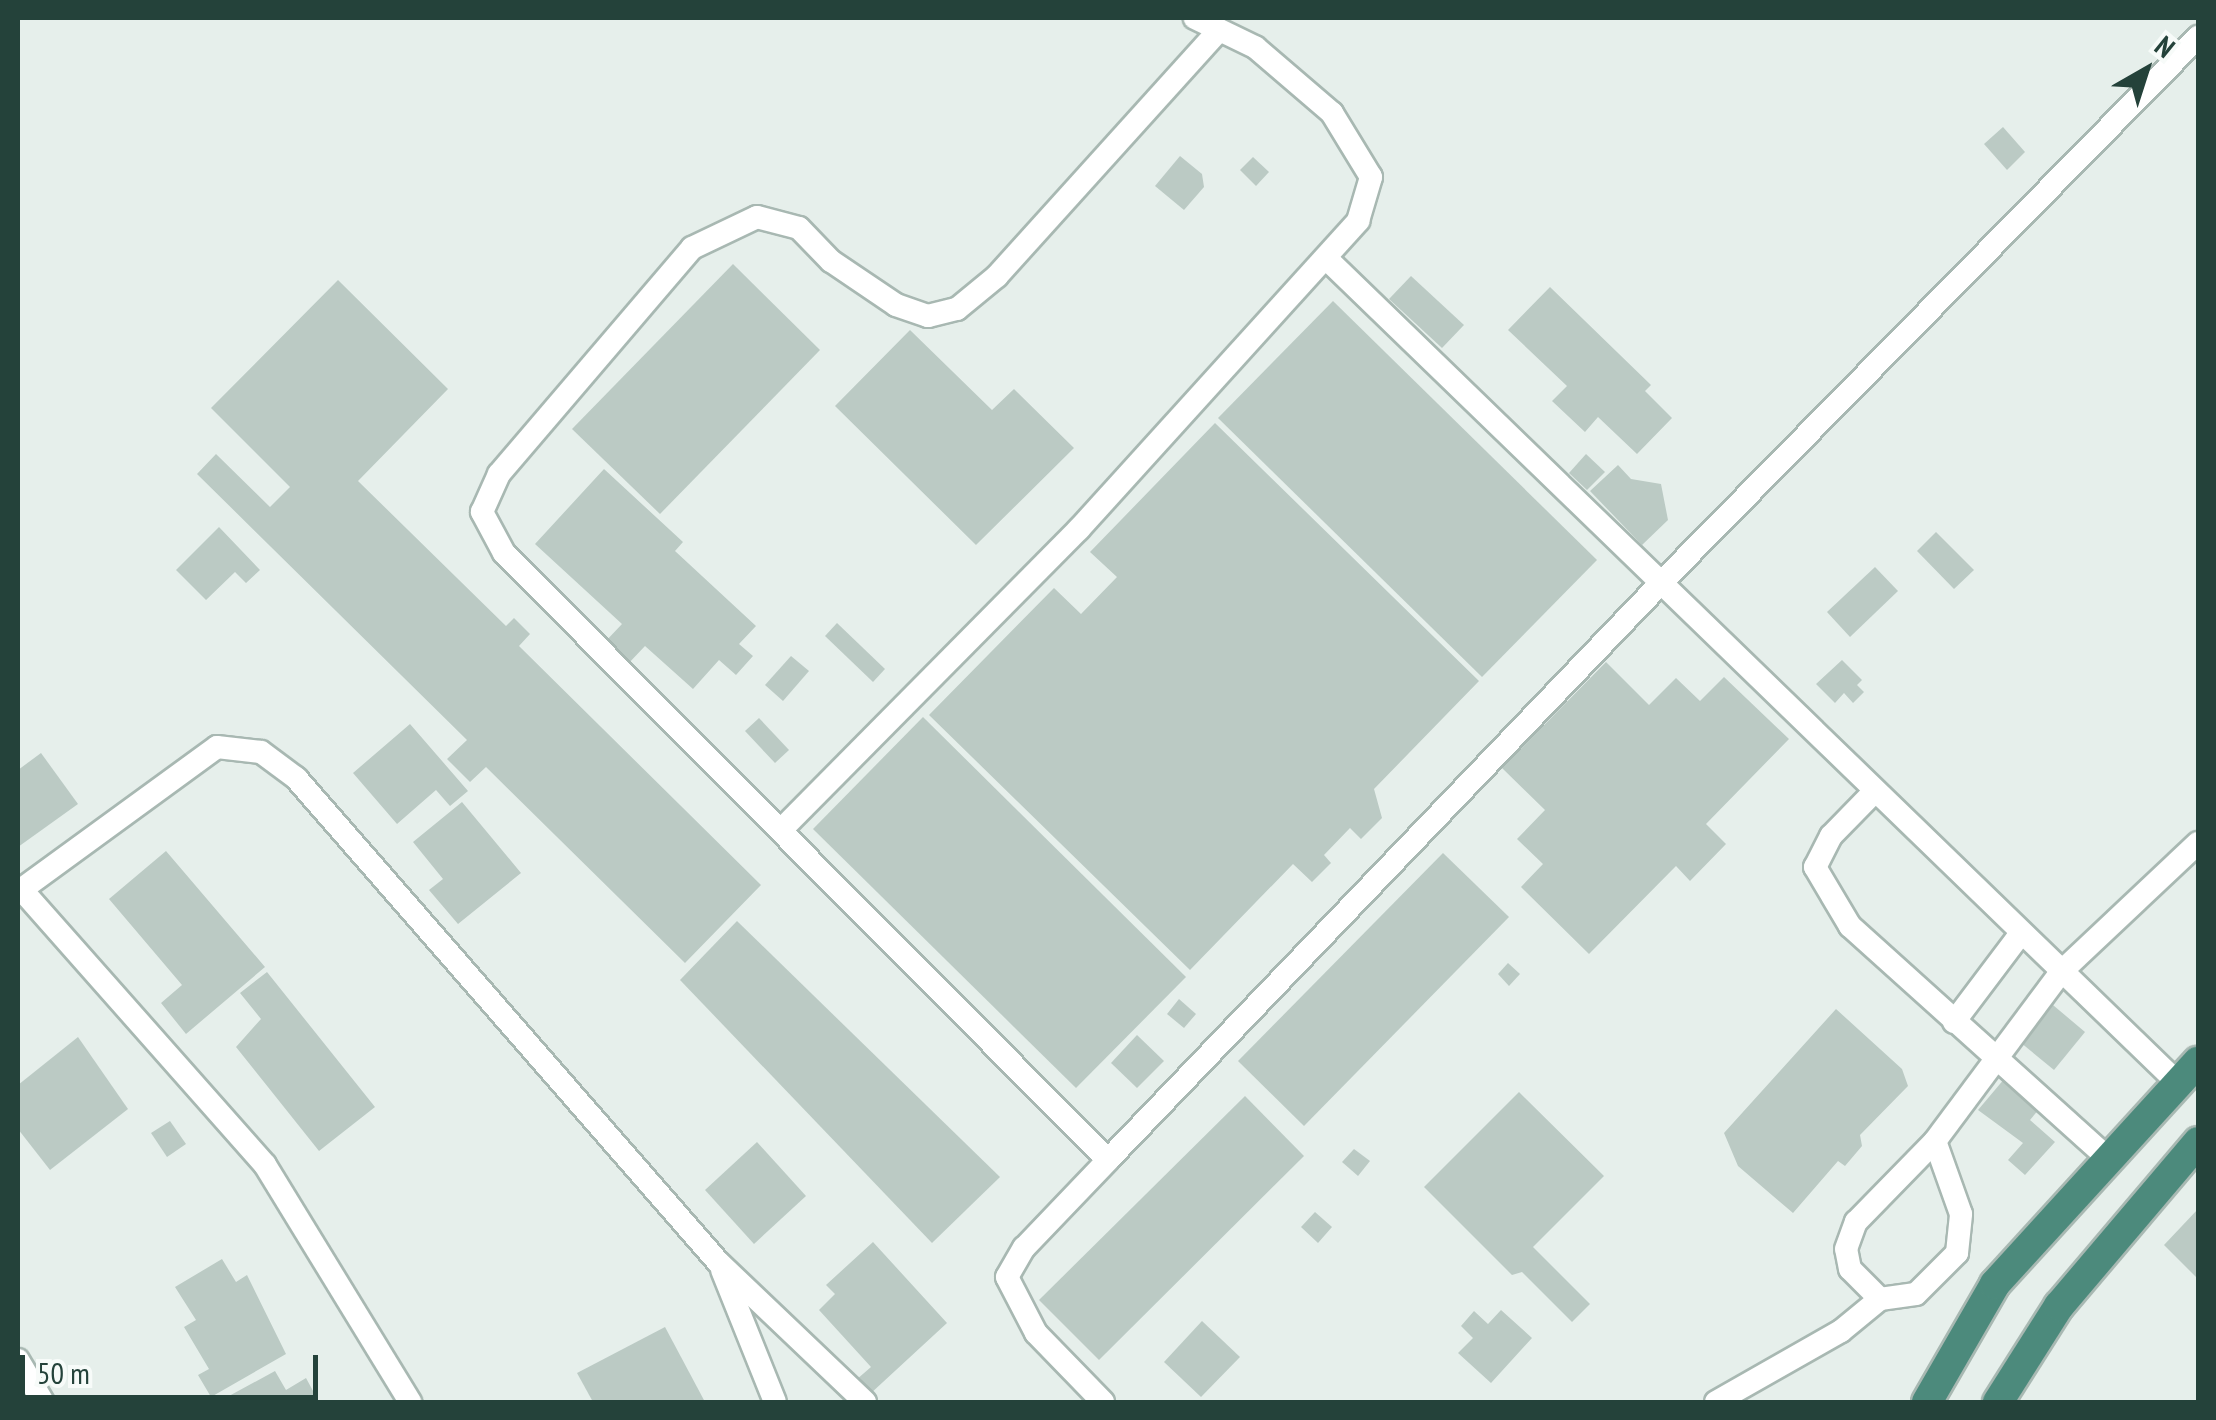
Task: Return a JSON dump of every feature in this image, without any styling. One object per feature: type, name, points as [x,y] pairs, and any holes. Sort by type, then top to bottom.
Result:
[{"type":"highway","points":[[1927,1402],[1994,1284],[2189,1073]]},
{"type":"highway","points":[[1998,1402],[2059,1306],[2198,1142]]},
{"type":"lane","points":[[783,828],[1079,529],[1329,260],[1358,221],[1371,177],[1332,113],[1255,47],[1196,18]]},
{"type":"lane","points":[[1108,1160],[783,828],[504,553],[482,512],[499,474],[692,248],[757,217],[799,228],[831,261],[896,304],[928,316],[957,309],[997,276],[1219,30]]},
{"type":"lane","points":[[1103,1402],[1036,1332],[1007,1278],[1024,1248],[1659,584],[2198,37]]},
{"type":"lane","points":[[1329,260],[2061,972],[2189,1073]]},
{"type":"lane","points":[[410,1402],[265,1165],[20,890],[217,747],[261,752],[296,778],[718,1262],[865,1402]]},
{"type":"lane","points":[[1873,792],[1831,836],[1816,867],[1850,926],[2110,1160]]},
{"type":"lane","points":[[1880,1298],[1850,1269],[1846,1249],[1856,1222],[1936,1141],[2061,972],[2198,844]]},
{"type":"lane","points":[[1954,1022],[2020,933]]},
{"type":"lane","points":[[1716,1402],[1841,1330],[1880,1298],[1916,1294],[1958,1253],[1963,1239],[1961,1214],[1936,1141]]},
{"type":"lane","points":[[718,1262],[775,1402]]},
{"type":"lane","points":[[18,1360],[44,1402]]},
{"type":"building","points":[[2003,127],[2025,152],[2007,170],[1984,144]]},
{"type":"building","points":[[1180,156],[1202,174],[1204,187],[1184,210],[1155,186]]},
{"type":"building","points":[[1253,157],[1269,172],[1256,186],[1240,170]]},
{"type":"building","points":[[733,264],[820,350],[660,514],[572,429]]},
{"type":"building","points":[[1411,276],[1464,325],[1442,348],[1389,299]]},
{"type":"building","points":[[338,280],[448,389],[358,481],[506,626],[514,618],[530,634],[519,646],[761,885],[685,963],[486,767],[470,782],[447,759],[467,740],[197,474],[216,454],[270,507],[290,487],[211,408]]},
{"type":"building","points":[[1550,287],[1651,385],[1645,391],[1672,418],[1637,454],[1598,417],[1585,432],[1552,401],[1567,386],[1508,330]]},
{"type":"building","points":[[1333,301],[1597,560],[1482,677],[1218,418]]},
{"type":"building","points":[[910,330],[992,410],[1014,389],[1074,448],[976,545],[835,406]]},
{"type":"building","points":[[1215,423],[1479,681],[1374,789],[1382,818],[1361,839],[1350,828],[1324,855],[1331,863],[1312,882],[1293,864],[1190,970],[929,715],[1054,588],[1081,614],[1117,577],[1090,552]]},
{"type":"building","points":[[1586,454],[1605,472],[1587,490],[1569,473]]},
{"type":"building","points":[[1618,465],[1631,479],[1661,484],[1668,520],[1642,545],[1590,491]]},
{"type":"building","points":[[604,469],[683,542],[675,551],[756,626],[739,644],[753,656],[736,675],[719,660],[693,689],[645,646],[627,665],[604,643],[622,624],[535,544]]},
{"type":"building","points":[[219,527],[260,570],[246,583],[235,572],[206,600],[176,570]]},
{"type":"building","points":[[1936,532],[1974,570],[1954,589],[1917,551]]},
{"type":"building","points":[[1875,567],[1898,591],[1850,637],[1827,612]]},
{"type":"building","points":[[837,623],[885,669],[873,682],[825,636]]},
{"type":"building","points":[[791,656],[809,671],[783,701],[765,685]]},
{"type":"building","points":[[1842,660],[1862,680],[1857,685],[1864,692],[1853,703],[1844,693],[1835,703],[1816,684]]},
{"type":"building","points":[[1606,662],[1649,705],[1676,678],[1700,701],[1724,677],[1789,739],[1706,824],[1726,844],[1690,881],[1676,866],[1589,954],[1521,887],[1543,864],[1517,839],[1545,810],[1502,768]]},
{"type":"building","points":[[923,717],[1186,977],[1076,1088],[813,829]]},
{"type":"building","points":[[759,718],[789,750],[775,763],[745,731]]},
{"type":"building","points":[[410,724],[468,791],[450,806],[436,790],[397,824],[353,773]]},
{"type":"building","points":[[41,753],[78,804],[18,847],[18,770]]},
{"type":"building","points":[[462,802],[521,873],[458,924],[429,890],[443,879],[413,842]]},
{"type":"building","points":[[166,851],[265,967],[186,1034],[161,1003],[182,985],[109,899]]},
{"type":"building","points":[[1443,853],[1509,917],[1304,1126],[1238,1061]]},
{"type":"building","points":[[737,921],[1000,1177],[932,1243],[680,980]]},
{"type":"building","points":[[1508,963],[1520,974],[1509,986],[1498,974]]},
{"type":"building","points":[[267,972],[375,1107],[319,1151],[236,1047],[261,1019],[240,993]]},
{"type":"building","points":[[1179,999],[1196,1014],[1184,1028],[1167,1014]]},
{"type":"building","points":[[2047,1000],[2085,1032],[2054,1070],[2015,1038]]},
{"type":"building","points":[[1836,1009],[1902,1069],[1908,1086],[1860,1135],[1862,1146],[1845,1166],[1838,1161],[1793,1213],[1738,1166],[1724,1133]]},
{"type":"building","points":[[1137,1035],[1164,1061],[1137,1088],[1111,1063]]},
{"type":"building","points":[[78,1037],[128,1109],[50,1170],[18,1129],[18,1085]]},
{"type":"building","points":[[2005,1078],[2040,1108],[2030,1120],[2055,1142],[2025,1175],[2008,1160],[2023,1143],[1978,1110]]},
{"type":"building","points":[[1519,1092],[1604,1176],[1533,1247],[1590,1304],[1572,1322],[1522,1272],[1512,1275],[1424,1187]]},
{"type":"building","points":[[1245,1096],[1304,1156],[1099,1360],[1039,1300]]},
{"type":"building","points":[[170,1121],[186,1144],[167,1157],[151,1133]]},
{"type":"building","points":[[757,1142],[806,1196],[754,1244],[705,1190]]},
{"type":"building","points":[[1354,1149],[1370,1161],[1358,1176],[1342,1162]]},
{"type":"building","points":[[2198,1209],[2198,1279],[2164,1245]]},
{"type":"building","points":[[1315,1212],[1332,1227],[1318,1243],[1301,1227]]},
{"type":"building","points":[[873,1242],[947,1323],[870,1394],[856,1380],[871,1367],[819,1310],[835,1294],[826,1285]]},
{"type":"building","points":[[222,1259],[236,1282],[247,1275],[286,1354],[211,1397],[198,1375],[209,1369],[184,1327],[196,1320],[175,1287]]},
{"type":"building","points":[[1501,1310],[1532,1338],[1491,1383],[1458,1353],[1473,1338],[1461,1326],[1474,1311],[1488,1324]]},
{"type":"building","points":[[1202,1321],[1240,1357],[1201,1397],[1164,1362]]},
{"type":"building","points":[[665,1327],[705,1402],[593,1402],[577,1373]]},
{"type":"building","points":[[275,1371],[286,1390],[306,1378],[319,1402],[218,1402]]}]
